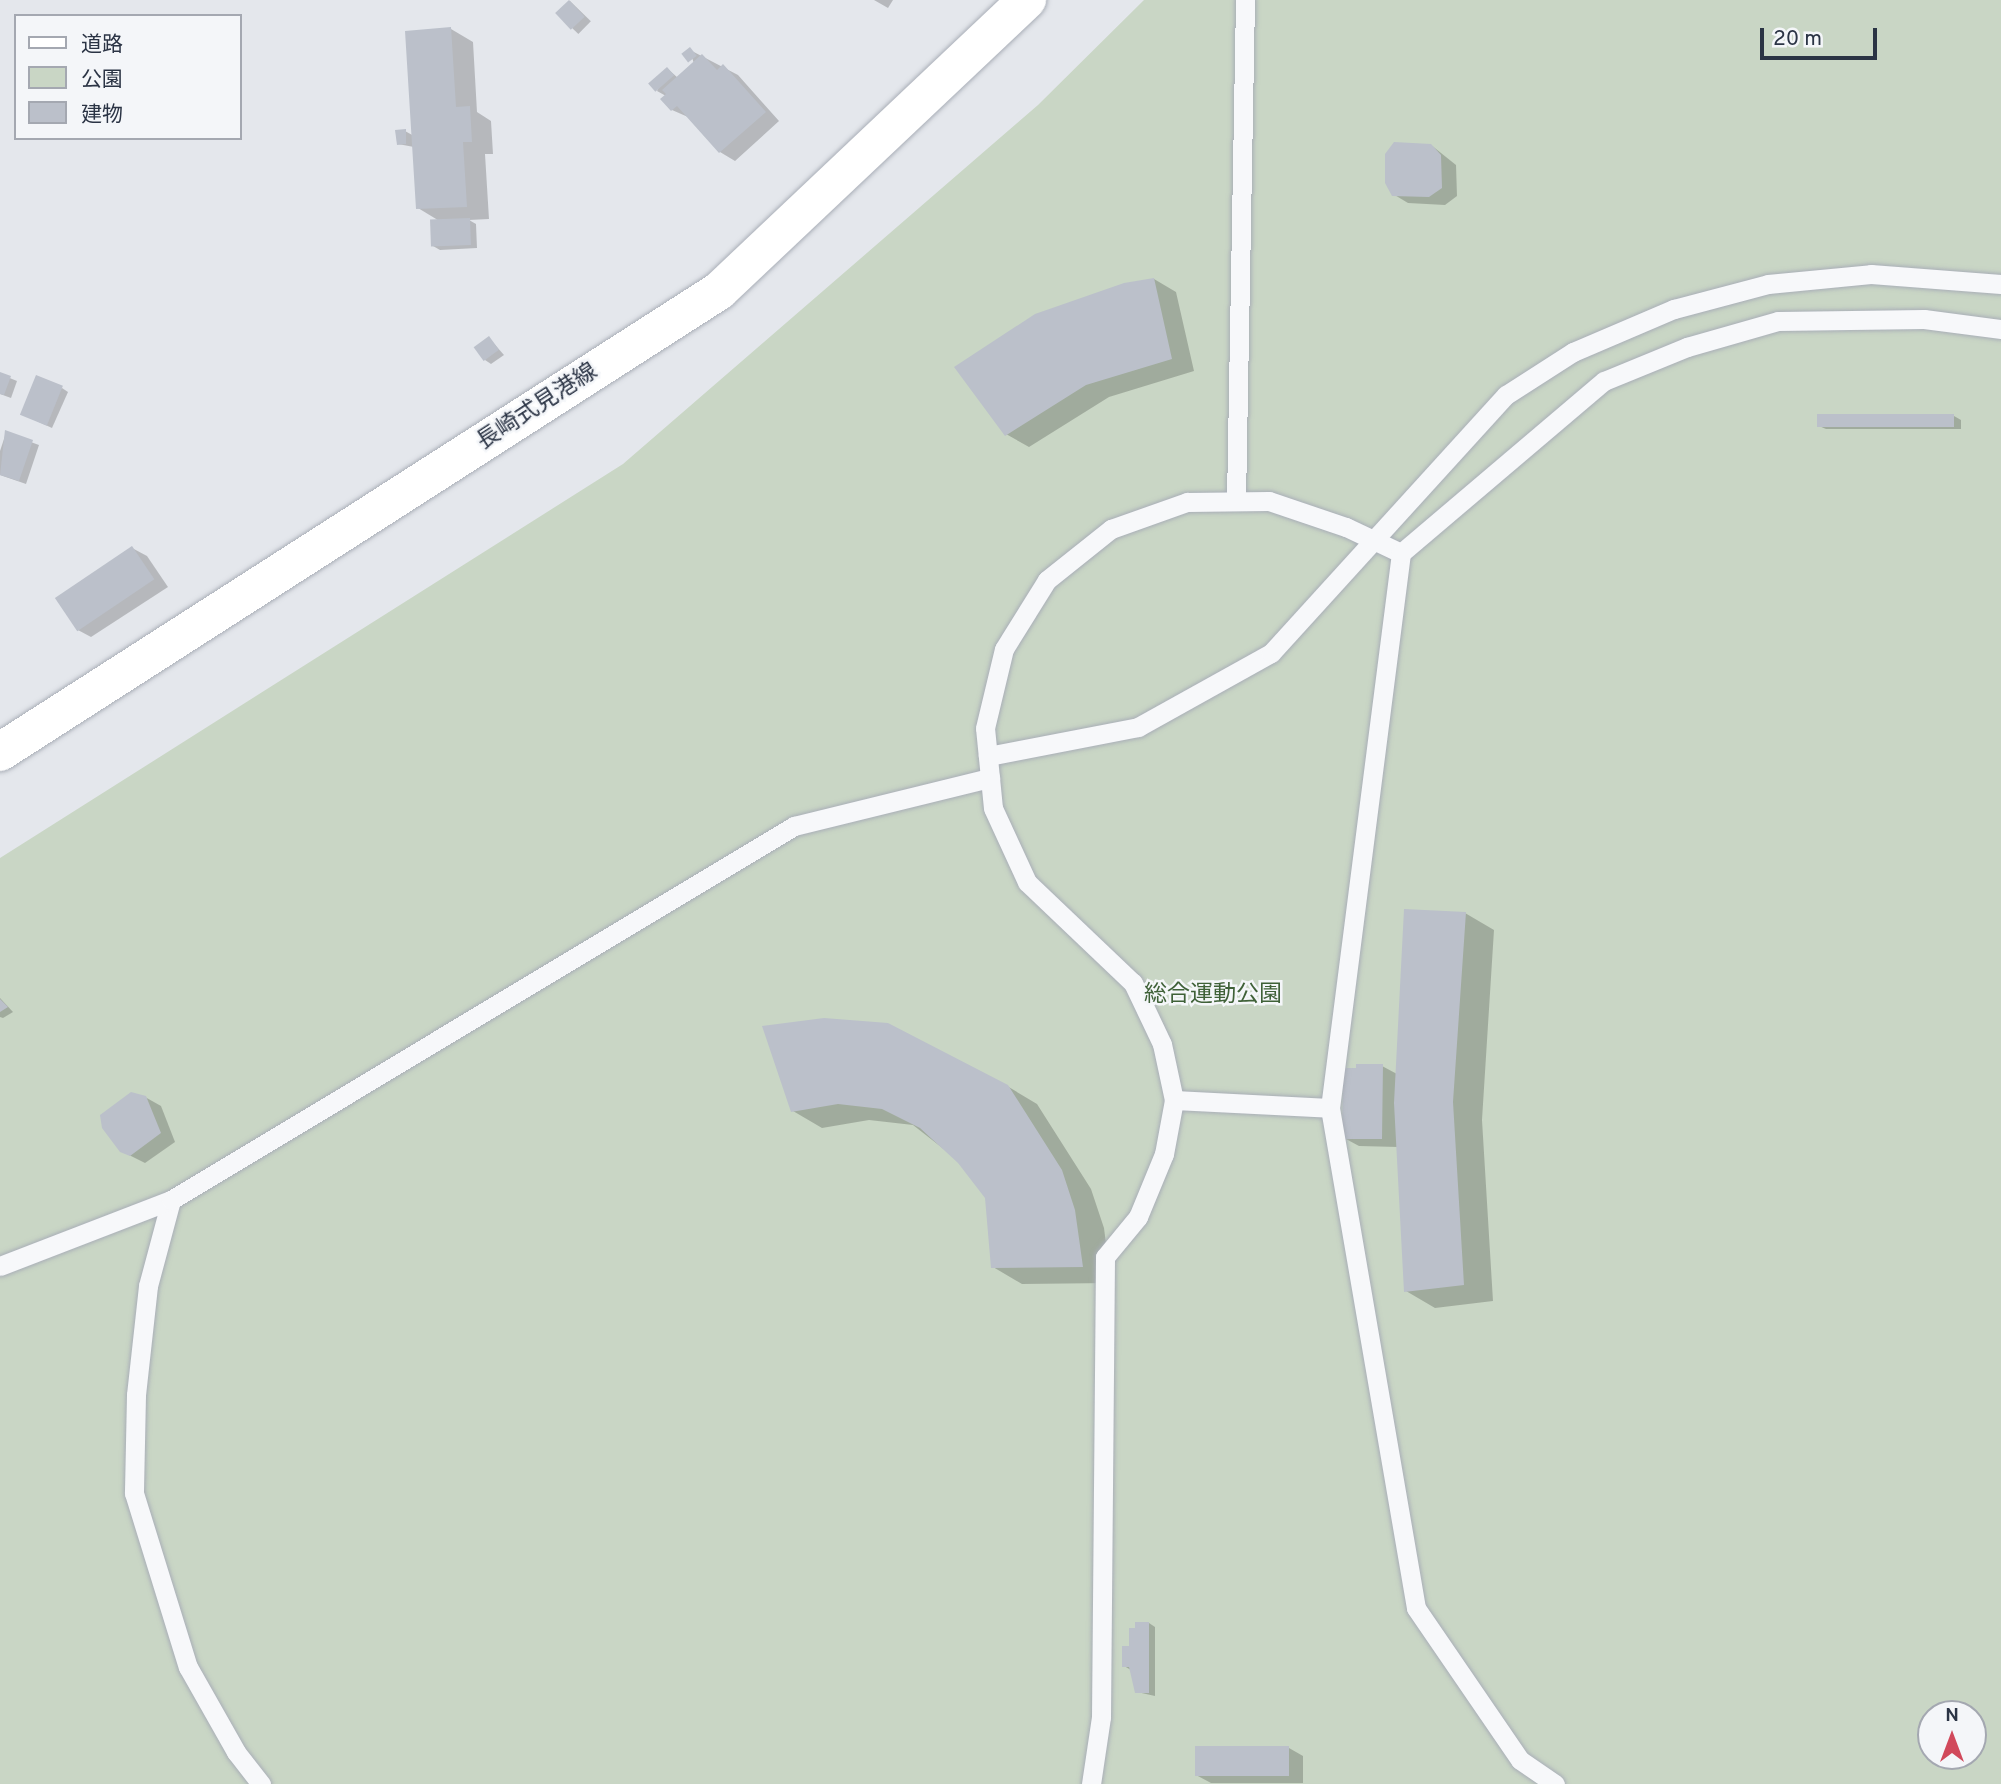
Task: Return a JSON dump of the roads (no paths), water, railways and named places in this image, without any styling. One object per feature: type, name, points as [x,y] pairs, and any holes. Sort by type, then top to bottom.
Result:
[{"type":"main road","name":"長崎式見港線","points":[[0,752],[719,291],[1027,0]]},
{"type":"lane","points":[[1236,501],[1245,0]]},
{"type":"lane","points":[[988,756],[1138,727],[1271,653],[1506,395],[1573,352],[1674,309],[1768,284],[1871,274],[2001,284]]},
{"type":"lane","points":[[1555,1784],[1520,1760],[1416,1608],[1330,1108],[1401,553],[1604,381],[1688,347],[1777,321],[1924,319],[2001,329]]},
{"type":"lane","points":[[1091,1784],[1101,1717],[1105,1257],[1138,1217],[1164,1154],[1174,1100],[1162,1044],[1133,983],[1027,882],[993,808],[985,728],[1003,649],[1047,580],[1111,529],[1187,502],[1269,501],[1374,540],[1401,553]]},
{"type":"lane","points":[[0,1266],[171,1200],[794,827],[990,778]]},
{"type":"lane","points":[[1174,1100],[1330,1108]]},
{"type":"lane","points":[[171,1200],[148,1286],[136,1395],[134,1493],[188,1667],[236,1752],[261,1784]]},
{"type":"park label","name":"総合運動公園","points":[[1213,996]]}]
